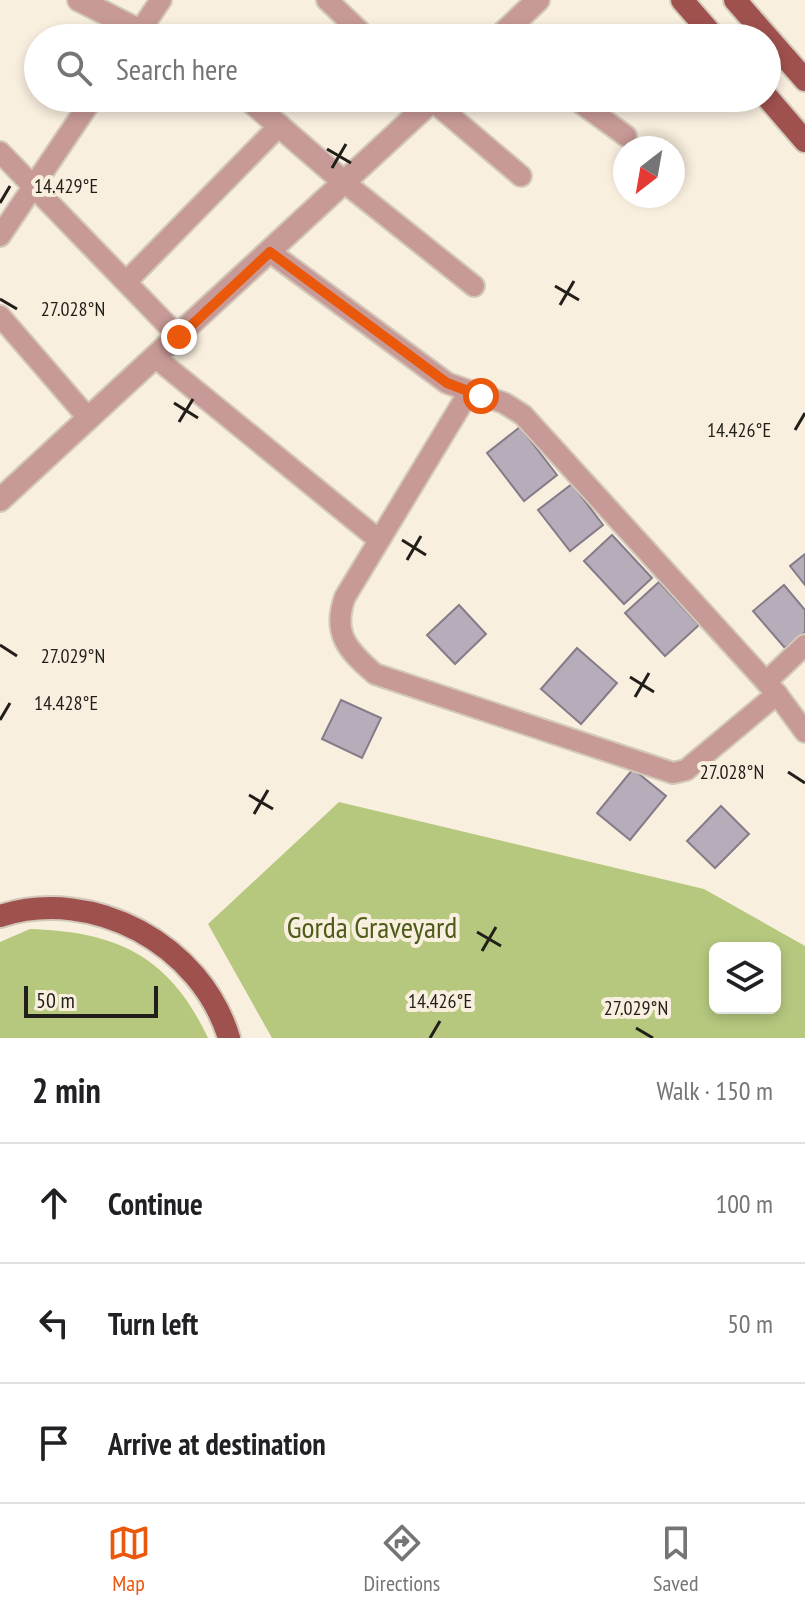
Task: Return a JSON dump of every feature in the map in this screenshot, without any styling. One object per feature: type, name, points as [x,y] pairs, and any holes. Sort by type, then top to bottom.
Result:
[{"type":"main road","points":[[682,0],[703,24]]},
{"type":"main road","points":[[735,0],[756,24]]},
{"type":"main road","points":[[781,53],[805,80]]},
{"type":"main road","points":[[780,112],[805,141]]},
{"type":"main road","points":[[0,916],[36,909],[66,909],[97,914],[140,931],[177,956],[198,977],[215,1002],[229,1038]]},
{"type":"street","points":[[79,0],[123,24]]},
{"type":"street","points":[[149,24],[161,0]]},
{"type":"street","points":[[327,0],[352,24]]},
{"type":"street","points":[[513,24],[538,0]]},
{"type":"street","points":[[0,236],[83,112]]},
{"type":"street","points":[[264,112],[345,183],[474,286]]},
{"type":"street","points":[[0,500],[419,112]]},
{"type":"street","points":[[447,112],[521,176]]},
{"type":"street","points":[[593,112],[626,136]]},
{"type":"street","points":[[127,281],[280,125]]},
{"type":"street","points":[[0,152],[179,337]]},
{"type":"street","points":[[270,252],[447,383],[504,403],[523,415],[772,688],[805,732]]},
{"type":"street","points":[[0,316],[89,419]]},
{"type":"street","points":[[156,358],[379,540]]},
{"type":"street","points":[[469,392],[345,597],[337,619],[340,632],[359,660],[375,674],[673,773],[686,770],[772,688],[805,645]]},
{"type":"green space","name":"Gorda Graveyard","points":[[339,802],[704,889],[805,946],[805,1038],[272,1038],[208,924]]},
{"type":"green space","points":[[30,929],[89,936],[115,943],[137,954],[158,968],[176,987],[208,1038],[0,1038],[0,942]]},
{"type":"building","points":[[520,427],[557,475],[524,501],[487,453]]},
{"type":"building","points":[[572,484],[603,525],[570,551],[538,510]]},
{"type":"building","points":[[612,535],[652,578],[624,604],[584,561]]},
{"type":"building","points":[[805,554],[805,585],[790,566]]},
{"type":"building","points":[[659,582],[699,625],[665,656],[625,613]]},
{"type":"building","points":[[784,585],[805,610],[805,632],[785,648],[753,611]]},
{"type":"building","points":[[459,605],[486,634],[455,664],[427,635]]},
{"type":"building","points":[[577,648],[617,683],[581,724],[541,689]]},
{"type":"building","points":[[341,700],[381,718],[362,758],[322,739]]},
{"type":"building","points":[[633,769],[666,796],[630,840],[597,813]]},
{"type":"building","points":[[721,806],[749,834],[715,868],[687,841]]},
{"type":"route","points":[[179,337],[270,252],[447,383],[481,396]]}]
